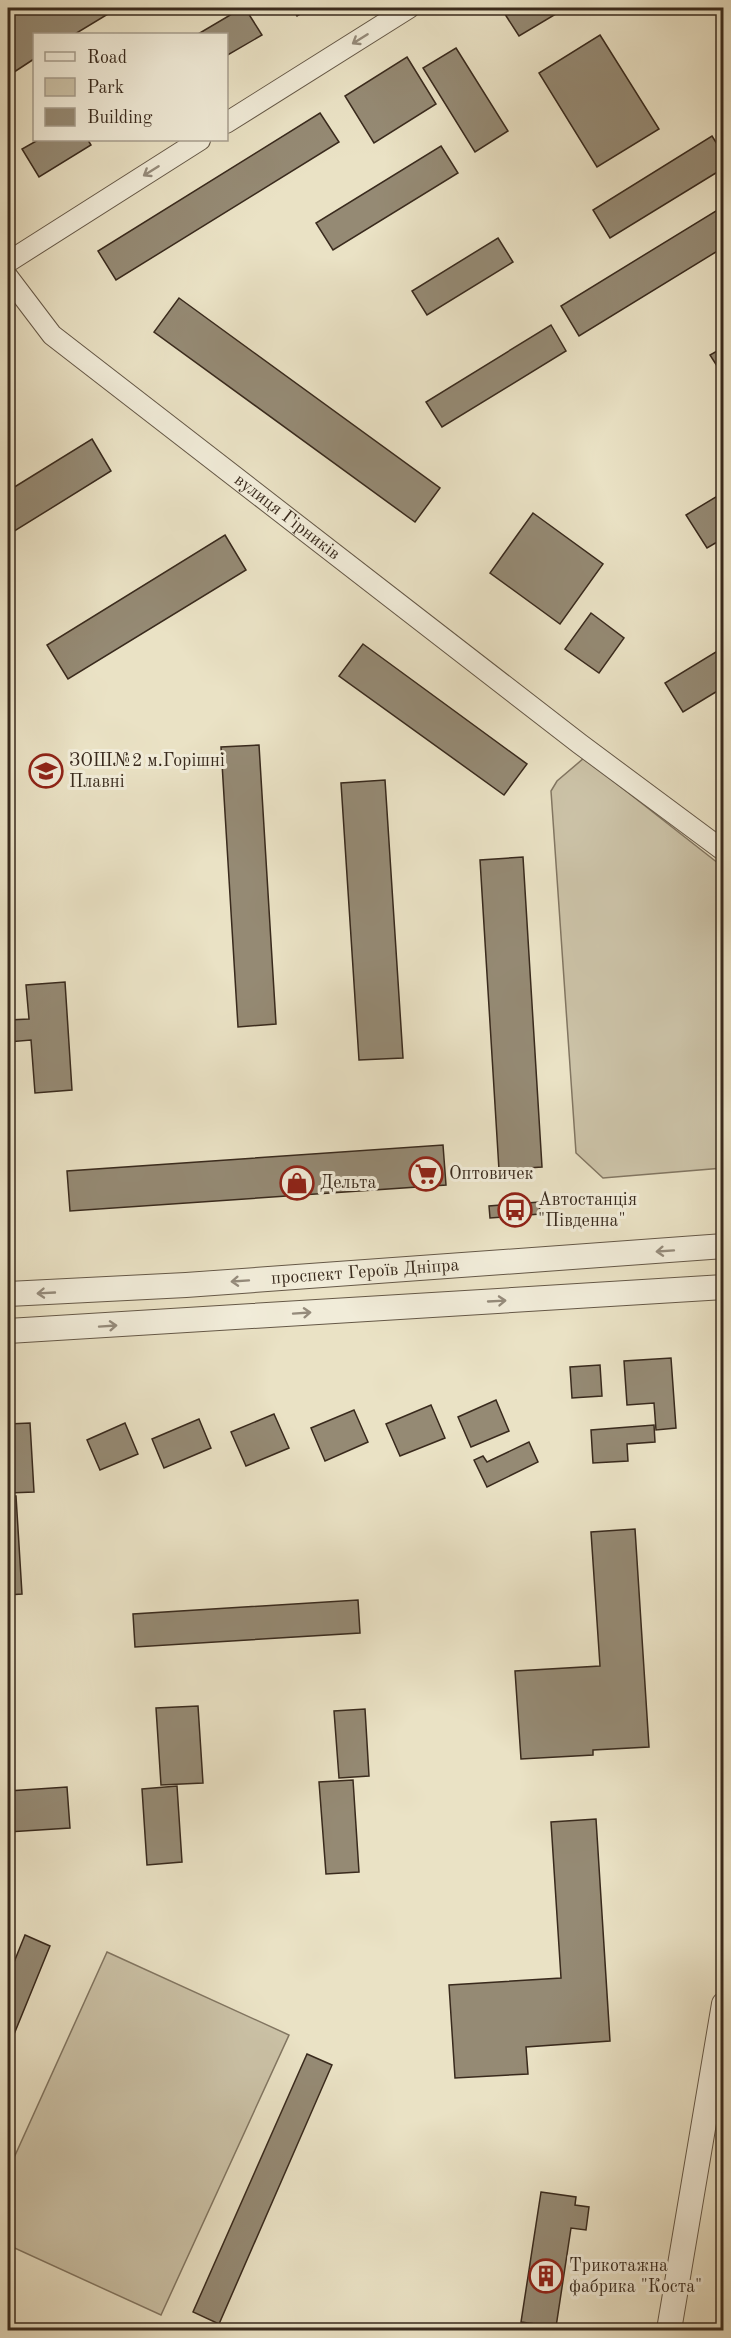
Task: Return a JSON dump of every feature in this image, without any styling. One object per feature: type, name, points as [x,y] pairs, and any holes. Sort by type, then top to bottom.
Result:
[{"type":"street","points":[[228,122],[409,8]]},
{"type":"street","points":[[8,262],[198,141]]},
{"type":"street","name":"вулиця Гірників","points":[[8,277],[52,334],[580,744],[723,851]]},
{"type":"street","name":"проспект Героїв Дніпра","points":[[8,1294],[186,1285],[723,1246]]},
{"type":"street","name":"проспект Героїв Дніпра","points":[[8,1331],[723,1287]]},
{"type":"street","points":[[669,2331],[723,2004]]},
{"type":"green space","points":[[584,758],[723,867],[723,1168],[603,1178],[576,1153],[551,791],[557,781]]},
{"type":"green space","points":[[107,1952],[289,2035],[161,2315],[8,2245],[8,2171]]},
{"type":"building","points":[[20,8],[118,8],[77,33],[33,33],[33,60],[8,76],[8,15]]},
{"type":"building","points":[[245,8],[262,35],[228,55],[228,33],[200,33]]},
{"type":"building","points":[[292,8],[310,8],[297,16]]},
{"type":"building","points":[[501,8],[566,8],[519,36]]},
{"type":"building","points":[[600,35],[659,129],[597,167],[539,73]]},
{"type":"building","points":[[456,48],[508,131],[475,152],[423,68]]},
{"type":"building","points":[[407,57],[436,104],[374,143],[345,96]]},
{"type":"building","points":[[320,113],[339,142],[116,280],[98,251]]},
{"type":"building","points":[[712,136],[724,155],[724,168],[610,238],[593,210]]},
{"type":"building","points":[[36,141],[89,141],[91,145],[39,177],[22,149]]},
{"type":"building","points":[[441,146],[458,173],[333,250],[316,223]]},
{"type":"building","points":[[724,206],[724,247],[579,336],[561,306]]},
{"type":"building","points":[[498,238],[513,262],[427,315],[412,291]]},
{"type":"building","points":[[179,298],[440,488],[415,522],[154,332]]},
{"type":"building","points":[[551,325],[566,351],[442,427],[426,402]]},
{"type":"building","points":[[724,347],[724,377],[710,355]]},
{"type":"building","points":[[92,439],[111,471],[8,535],[8,491]]},
{"type":"building","points":[[724,492],[724,538],[707,548],[686,515]]},
{"type":"building","points":[[533,513],[603,564],[560,624],[490,573]]},
{"type":"building","points":[[225,535],[246,570],[68,679],[47,645]]},
{"type":"building","points":[[591,613],[624,638],[599,673],[565,649]]},
{"type":"building","points":[[363,644],[527,764],[504,795],[339,676]]},
{"type":"building","points":[[724,647],[724,687],[683,712],[665,683]]},
{"type":"building","points":[[259,745],[276,1024],[238,1027],[221,747]]},
{"type":"building","points":[[385,780],[403,1058],[359,1060],[341,783]]},
{"type":"building","points":[[523,857],[542,1167],[499,1170],[480,860]]},
{"type":"building","points":[[65,982],[72,1090],[35,1093],[31,1040],[8,1042],[8,1020],[29,1019],[26,985]]},
{"type":"building","points":[[443,1145],[446,1185],[70,1211],[67,1171]]},
{"type":"building","name":"Автостанція \"Південна\"","points":[[539,1202],[540,1214],[490,1218],[489,1206]]},
{"type":"building","points":[[671,1358],[676,1428],[656,1430],[654,1403],[627,1405],[624,1361]]},
{"type":"building","points":[[600,1365],[602,1396],[572,1398],[570,1367]]},
{"type":"building","points":[[496,1400],[509,1431],[471,1447],[458,1417]]},
{"type":"building","points":[[431,1405],[445,1438],[400,1456],[386,1424]]},
{"type":"building","points":[[354,1410],[368,1442],[325,1461],[311,1428]]},
{"type":"building","points":[[274,1414],[289,1448],[246,1466],[231,1432]]},
{"type":"building","points":[[199,1419],[211,1448],[164,1468],[152,1439]]},
{"type":"building","points":[[30,1423],[34,1492],[8,1493],[8,1424]]},
{"type":"building","points":[[125,1423],[138,1454],[100,1470],[87,1440]]},
{"type":"building","points":[[654,1425],[655,1442],[627,1444],[628,1461],[593,1463],[591,1430]]},
{"type":"building","points":[[529,1442],[538,1462],[487,1487],[474,1460],[483,1456],[487,1462]]},
{"type":"building","points":[[8,1496],[16,1496],[22,1594],[8,1595]]},
{"type":"building","points":[[635,1529],[649,1747],[593,1750],[593,1755],[521,1759],[515,1671],[600,1666],[591,1532]]},
{"type":"building","points":[[358,1600],[360,1633],[135,1647],[133,1614]]},
{"type":"building","points":[[198,1706],[203,1783],[161,1785],[156,1708]]},
{"type":"building","points":[[365,1709],[369,1776],[339,1778],[334,1711]]},
{"type":"building","points":[[353,1780],[359,1872],[326,1874],[319,1782]]},
{"type":"building","points":[[177,1786],[182,1862],[147,1865],[142,1789]]},
{"type":"building","points":[[67,1787],[70,1828],[8,1832],[8,1791]]},
{"type":"building","points":[[596,1819],[610,2041],[526,2047],[528,2074],[455,2078],[449,1985],[561,1978],[551,1822]]},
{"type":"building","points":[[25,1935],[50,1946],[8,2049],[8,1977]]},
{"type":"building","points":[[307,2054],[332,2065],[219,2324],[193,2312]]},
{"type":"building","name":"Трикотажна фабрика \"Коста\"","points":[[541,2192],[576,2197],[575,2205],[589,2207],[586,2230],[571,2228],[556,2327],[521,2322]]},
{"type":"place","name":"ЗОШ№2 м.Горішні Плавні","points":[[46,771]]},
{"type":"place","name":"Оптовичек","points":[[426,1174]]},
{"type":"place","name":"Дельта","points":[[297,1183]]},
{"type":"place","name":"Автостанція \"Південна\"","points":[[515,1210]]},
{"type":"place","name":"Трикотажна фабрика \"Коста\"","points":[[546,2276]]}]
